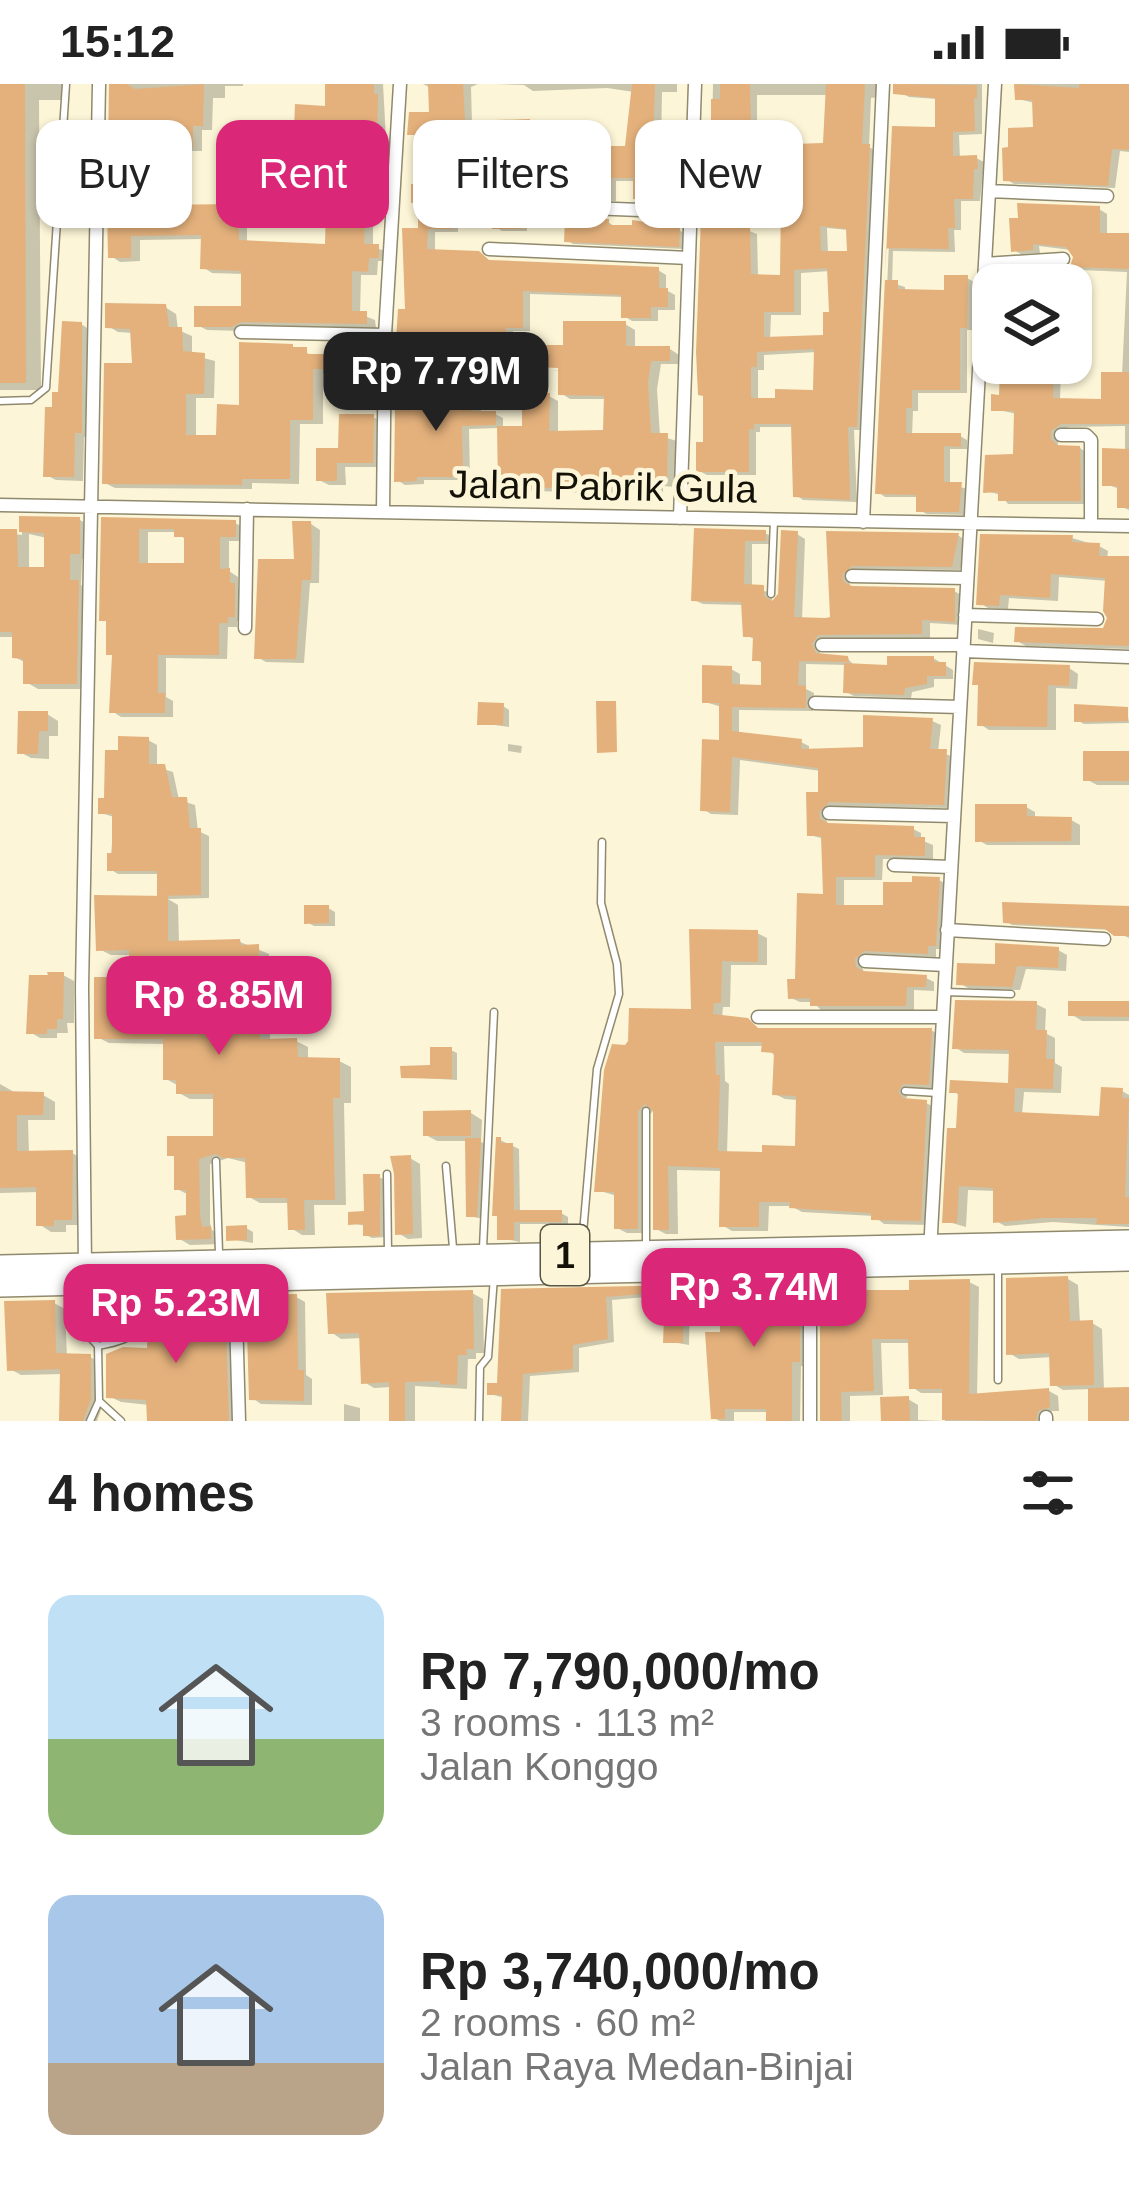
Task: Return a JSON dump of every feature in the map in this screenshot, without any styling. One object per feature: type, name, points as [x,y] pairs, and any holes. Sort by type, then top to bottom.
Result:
[{"type":"highway","name":"1","points":[[0,1286],[220,1262],[453,1258],[489,1266],[810,1270],[1129,1241]]},
{"type":"highway","name":"1","points":[[0,1266],[142,1283],[489,1266],[582,1255],[930,1257],[998,1264],[1129,1260]]},
{"type":"street","points":[[80,1275],[98,84]]},
{"type":"street","points":[[383,512],[385,334],[400,84]]},
{"type":"street","points":[[694,120],[695,84]]},
{"type":"street","points":[[863,522],[883,84]]},
{"type":"street","points":[[995,84],[985,264],[1063,260]]},
{"type":"street","points":[[989,191],[1107,196]]},
{"type":"street","points":[[680,518],[690,228]]},
{"type":"street","points":[[489,249],[689,259]]},
{"type":"street","points":[[241,332],[385,334]]},
{"type":"street","points":[[385,367],[527,369]]},
{"type":"street","points":[[930,1257],[978,384]]},
{"type":"street","points":[[1060,435],[1086,435],[1091,440],[1091,525]]},
{"type":"street","name":"Jalan Pabrik Gula","points":[[0,505],[1129,526]]},
{"type":"street","points":[[245,628],[247,509]]},
{"type":"street","points":[[852,576],[967,578]]},
{"type":"street","points":[[965,615],[1097,619]]},
{"type":"street","points":[[822,645],[1129,657]]},
{"type":"street","points":[[815,703],[960,707]]},
{"type":"street","points":[[829,813],[954,816]]},
{"type":"street","points":[[894,866],[951,867]]},
{"type":"street","points":[[947,930],[1104,939]]},
{"type":"street","points":[[865,961],[945,965]]},
{"type":"street","points":[[758,1017],[943,1017]]},
{"type":"street","points":[[810,1270],[810,1421]]},
{"type":"street","points":[[235,1281],[239,1421]]},
{"type":"lane","points":[[0,400],[31,400],[46,388],[66,84]]},
{"type":"lane","points":[[770,593],[774,520]]},
{"type":"lane","points":[[582,1255],[597,1069],[620,994],[601,903],[602,842]]},
{"type":"lane","points":[[944,992],[1011,994]]},
{"type":"lane","points":[[478,1421],[480,1367],[488,1358],[494,1012]]},
{"type":"lane","points":[[905,1091],[938,1093]]},
{"type":"lane","points":[[646,1111],[646,1254]]},
{"type":"lane","points":[[216,1161],[220,1262]]},
{"type":"lane","points":[[446,1166],[453,1258]]},
{"type":"lane","points":[[387,1174],[388,1259]]},
{"type":"lane","points":[[998,1264],[998,1380]]},
{"type":"lane","points":[[80,1275],[77,1323],[98,1346],[99,1401],[90,1421]]},
{"type":"lane","points":[[98,1346],[126,1341],[137,1332],[142,1283]]},
{"type":"lane","points":[[99,1401],[121,1421]]},
{"type":"building","points":[[0,84],[25,84],[26,383],[0,383]]},
{"type":"building","points":[[109,84],[135,89],[204,84],[203,126],[193,126],[193,147],[192,120],[108,120]]},
{"type":"building","points":[[325,84],[374,84],[374,94],[378,94],[377,120],[294,120],[295,104],[325,106]]},
{"type":"building","points":[[428,84],[463,84],[465,120],[413,120],[413,135],[407,135],[409,112],[429,112]]},
{"type":"building","points":[[632,84],[655,84],[654,120],[635,120],[635,199],[633,178],[611,178],[611,146],[625,146]]},
{"type":"building","points":[[720,84],[750,84],[751,120],[711,120],[711,99],[720,99]]},
{"type":"building","points":[[826,84],[865,84],[862,144],[870,144],[857,427],[848,427],[850,500],[793,497],[791,424],[754,424],[749,429],[749,472],[696,472],[696,442],[703,442],[703,396],[698,395],[701,228],[750,228],[751,274],[780,275],[781,228],[803,228],[803,144],[823,143]],"holes":[[[820,226],[846,229],[847,251],[821,251]],[[827,268],[829,312],[823,312],[823,335],[764,337],[764,312],[794,312],[794,270]],[[814,349],[813,390],[775,389],[775,398],[751,398],[751,367],[757,367],[757,352]]]},
{"type":"building","points":[[893,84],[977,85],[975,131],[953,132],[953,156],[977,155],[978,169],[974,169],[973,199],[954,199],[955,228],[948,228],[949,249],[886,248],[892,126],[935,127],[935,98],[893,94]]},
{"type":"building","points":[[1014,84],[1079,88],[1079,84],[1129,84],[1129,150],[1112,149],[1108,186],[1003,181],[1002,148],[1008,147],[1008,128],[1033,127],[1032,100],[1015,100]]},
{"type":"building","points":[[1017,203],[1100,206],[1100,233],[1129,233],[1129,269],[1071,264],[1073,257],[1066,247],[1033,244],[1033,250],[1011,252],[1009,218],[1018,218]]},
{"type":"building","points":[[216,204],[216,228],[239,228],[239,240],[325,244],[325,228],[365,228],[364,244],[379,244],[379,258],[369,258],[368,272],[352,271],[352,311],[367,311],[367,324],[241,322],[232,327],[194,327],[194,306],[241,306],[241,271],[200,269],[201,235],[131,236],[131,258],[108,258],[107,228],[192,228],[192,205]]},
{"type":"building","points":[[632,220],[635,228],[680,228],[679,247],[564,242],[565,228],[611,228],[632,225]]},
{"type":"building","points":[[402,228],[451,228],[428,229],[427,249],[479,251],[489,260],[659,267],[659,288],[668,288],[668,307],[651,307],[651,318],[621,318],[621,295],[523,291],[523,328],[506,328],[506,358],[395,357],[398,309],[405,309]]},
{"type":"building","points":[[885,272],[885,280],[898,280],[898,289],[944,290],[944,275],[968,275],[967,328],[960,328],[960,390],[912,390],[912,408],[906,408],[906,433],[961,433],[961,447],[944,446],[944,482],[962,482],[959,512],[916,512],[916,495],[875,494]]},
{"type":"building","points":[[105,303],[166,304],[169,327],[182,327],[183,351],[205,353],[204,394],[186,394],[186,435],[216,435],[217,404],[239,405],[239,342],[293,344],[307,347],[307,354],[360,354],[360,369],[313,369],[313,420],[290,420],[290,479],[242,479],[242,485],[102,484],[104,363],[132,363],[130,329],[105,328]]},
{"type":"building","points":[[62,321],[82,322],[82,433],[75,433],[74,477],[43,477],[45,407],[52,407],[52,392],[58,392]]},
{"type":"building","points":[[563,321],[626,321],[626,346],[670,346],[670,361],[651,361],[648,382],[651,433],[668,433],[667,483],[654,483],[654,490],[641,490],[642,485],[609,485],[609,490],[498,486],[497,426],[522,426],[522,392],[550,393],[549,431],[603,430],[604,396],[558,395],[558,368],[537,367],[534,361],[534,345],[563,345]]},
{"type":"building","points":[[1101,372],[1129,372],[1129,424],[1061,424],[1051,431],[1057,445],[1080,446],[1081,501],[998,501],[998,492],[983,493],[985,455],[1013,454],[1014,411],[991,411],[991,394],[999,395],[999,384],[1053,384],[1053,398],[1101,399]]},
{"type":"building","points":[[445,378],[475,379],[473,411],[496,411],[496,425],[462,426],[463,477],[394,482],[395,406],[445,406]]},
{"type":"building","points":[[339,414],[374,414],[373,463],[337,463],[337,481],[316,481],[316,448],[338,448]]},
{"type":"building","points":[[1102,448],[1129,449],[1129,508],[1117,508],[1117,486],[1102,486]]},
{"type":"building","points":[[19,516],[80,517],[80,554],[70,554],[70,580],[79,580],[77,684],[23,684],[23,659],[12,658],[12,632],[0,632],[0,529],[17,529],[18,567],[44,567],[44,533],[19,532]]},
{"type":"building","points":[[101,517],[236,520],[236,537],[220,537],[220,569],[230,568],[230,583],[235,583],[235,617],[219,623],[219,655],[158,655],[158,693],[165,693],[165,713],[109,713],[112,655],[106,655],[106,621],[99,621]],"holes":[[[139,529],[174,529],[174,537],[184,537],[184,563],[139,563]]]},
{"type":"building","points":[[292,521],[311,521],[312,555],[311,580],[302,580],[296,659],[254,659],[258,559],[294,559]]},
{"type":"building","points":[[694,528],[766,530],[766,541],[745,541],[744,584],[764,585],[764,596],[772,601],[778,594],[781,530],[798,531],[794,617],[826,618],[830,617],[826,531],[959,533],[952,567],[852,566],[842,575],[852,586],[955,588],[955,622],[922,620],[922,634],[818,635],[812,644],[816,653],[848,656],[849,662],[799,661],[798,685],[806,686],[806,708],[732,707],[732,731],[802,739],[801,749],[863,747],[863,715],[933,718],[930,749],[947,749],[944,805],[829,802],[819,812],[820,819],[828,823],[914,826],[914,837],[925,837],[925,856],[875,855],[875,877],[836,877],[836,905],[883,905],[883,882],[940,877],[936,946],[928,946],[928,954],[864,951],[855,959],[856,967],[863,971],[927,975],[926,987],[907,987],[906,1006],[810,1006],[810,998],[788,999],[787,979],[795,979],[797,893],[823,894],[821,836],[807,836],[806,792],[818,792],[818,768],[732,757],[730,812],[700,811],[702,739],[719,740],[719,703],[702,703],[702,665],[732,666],[732,684],[761,685],[761,661],[752,661],[753,637],[743,637],[741,602],[691,601]]},
{"type":"building","points":[[980,534],[1073,535],[1072,542],[1100,543],[1099,556],[1129,556],[1129,646],[1014,642],[1015,627],[1103,628],[1105,578],[1051,574],[1050,598],[1000,595],[999,606],[976,605]]},
{"type":"building","points":[[887,656],[934,656],[934,662],[946,662],[946,676],[927,676],[927,684],[905,688],[904,695],[843,693],[844,663],[887,665]]},
{"type":"building","points":[[974,662],[1070,665],[1069,686],[1048,685],[1047,727],[977,726]]},
{"type":"building","points":[[596,701],[616,701],[617,752],[597,753]]},
{"type":"building","points":[[478,702],[504,703],[503,725],[477,725]]},
{"type":"building","points":[[1074,704],[1128,707],[1128,721],[1074,722]]},
{"type":"building","points":[[18,711],[48,711],[48,731],[39,731],[38,754],[17,754]]},
{"type":"building","points":[[118,736],[149,737],[149,764],[165,764],[172,797],[187,797],[190,828],[201,828],[201,895],[157,896],[157,871],[107,871],[112,814],[98,814],[98,798],[104,798],[105,750],[118,750]]},
{"type":"building","points":[[1083,751],[1129,751],[1129,781],[1083,781]]},
{"type":"building","points":[[975,804],[1027,804],[1027,816],[1072,817],[1071,841],[975,842]]},
{"type":"building","points":[[94,895],[168,896],[168,941],[240,939],[241,945],[259,944],[260,1039],[297,1038],[298,1057],[340,1058],[340,1098],[333,1098],[335,1200],[304,1200],[305,1230],[288,1230],[287,1198],[246,1198],[245,1158],[215,1154],[199,1159],[200,1215],[202,1227],[211,1226],[211,1239],[176,1240],[175,1216],[186,1215],[186,1190],[174,1190],[174,1156],[167,1156],[167,1136],[213,1136],[213,1094],[176,1094],[176,1080],[163,1080],[163,1039],[94,1039],[94,977],[129,977],[129,950],[96,951]]},
{"type":"building","points":[[1002,902],[1129,906],[1129,936],[1114,936],[1105,929],[1003,923]]},
{"type":"building","points":[[304,905],[329,905],[329,923],[304,924]]},
{"type":"building","points":[[689,929],[758,930],[758,962],[722,961],[721,1003],[714,1003],[713,1014],[748,1018],[758,1028],[932,1028],[929,1085],[903,1084],[898,1092],[903,1098],[927,1100],[921,1221],[871,1220],[871,1213],[759,1202],[759,1227],[719,1227],[720,1168],[668,1166],[669,1230],[653,1230],[653,1111],[645,1104],[638,1111],[638,1229],[614,1229],[614,1192],[594,1192],[604,1070],[612,1044],[628,1041],[629,1008],[691,1009]],"holes":[[[715,1042],[762,1042],[761,1052],[774,1053],[772,1095],[796,1096],[795,1146],[762,1145],[762,1152],[718,1151],[720,1075],[716,1075]]]},
{"type":"building","points":[[995,943],[1059,947],[1058,968],[1017,966],[1012,987],[956,985],[957,963],[995,964]]},
{"type":"building","points":[[64,972],[63,1019],[57,1019],[57,1029],[47,1029],[47,1034],[26,1034],[29,975]]},
{"type":"building","points":[[955,1000],[1037,1001],[1036,1030],[1047,1030],[1046,1059],[1054,1059],[1053,1089],[1015,1088],[1014,1112],[1099,1116],[1101,1087],[1123,1088],[1122,1098],[1129,1098],[1125,1197],[1129,1197],[1129,1224],[1096,1224],[1097,1218],[993,1223],[993,1188],[959,1186],[957,1223],[942,1223],[947,1128],[956,1128],[958,1093],[949,1093],[950,1080],[1008,1083],[1009,1050],[952,1049]]},
{"type":"building","points":[[1068,1001],[1129,1001],[1129,1017],[1068,1016]]},
{"type":"building","points":[[430,1047],[452,1047],[452,1079],[401,1078],[400,1066],[430,1065]]},
{"type":"building","points":[[0,1091],[44,1092],[43,1115],[17,1115],[17,1151],[73,1150],[72,1220],[36,1226],[36,1187],[0,1188]]},
{"type":"building","points":[[471,1110],[471,1136],[423,1136],[423,1111]]},
{"type":"building","points":[[496,1137],[501,1137],[501,1143],[513,1143],[514,1210],[562,1210],[562,1222],[514,1222],[514,1240],[497,1240],[497,1216],[492,1216]]},
{"type":"building","points":[[465,1138],[481,1138],[477,1217],[466,1217]]},
{"type":"building","points":[[411,1155],[413,1234],[395,1235],[390,1156]]},
{"type":"building","points":[[363,1174],[380,1174],[380,1236],[363,1236],[363,1224],[348,1225],[348,1212],[364,1211]]},
{"type":"building","points":[[247,1225],[247,1240],[226,1241],[226,1226]]},
{"type":"building","points":[[1068,1276],[1070,1321],[1093,1320],[1094,1385],[1050,1386],[1049,1353],[1006,1355],[1006,1278]]},
{"type":"building","points":[[970,1279],[969,1394],[1049,1388],[1050,1407],[1038,1411],[1036,1421],[942,1420],[942,1389],[909,1389],[908,1339],[872,1339],[874,1391],[841,1392],[842,1421],[820,1421],[820,1286],[909,1290],[909,1280]]},
{"type":"building","points":[[720,1284],[793,1284],[793,1299],[800,1299],[800,1362],[792,1362],[792,1421],[766,1421],[766,1409],[725,1409],[725,1419],[711,1419],[705,1332],[720,1332]]},
{"type":"building","points":[[684,1285],[683,1343],[663,1343],[665,1292],[606,1297],[608,1339],[573,1345],[573,1369],[523,1374],[521,1421],[501,1421],[502,1395],[487,1395],[487,1383],[497,1383],[501,1289]]},
{"type":"building","points":[[473,1290],[474,1349],[458,1355],[457,1385],[405,1382],[405,1421],[389,1421],[389,1382],[361,1384],[359,1333],[328,1334],[326,1293]]},
{"type":"building","points":[[297,1294],[298,1370],[304,1370],[304,1401],[249,1400],[246,1295]]},
{"type":"building","points":[[55,1300],[56,1353],[91,1354],[91,1399],[83,1421],[59,1421],[60,1369],[7,1371],[4,1301]]},
{"type":"building","points":[[149,1305],[225,1305],[229,1421],[147,1421],[146,1400],[106,1398],[106,1354],[123,1347],[147,1348]]},
{"type":"building","points":[[1129,1387],[1129,1421],[1088,1421],[1088,1388]]},
{"type":"building","points":[[909,1396],[910,1421],[881,1421],[880,1397]]}]
